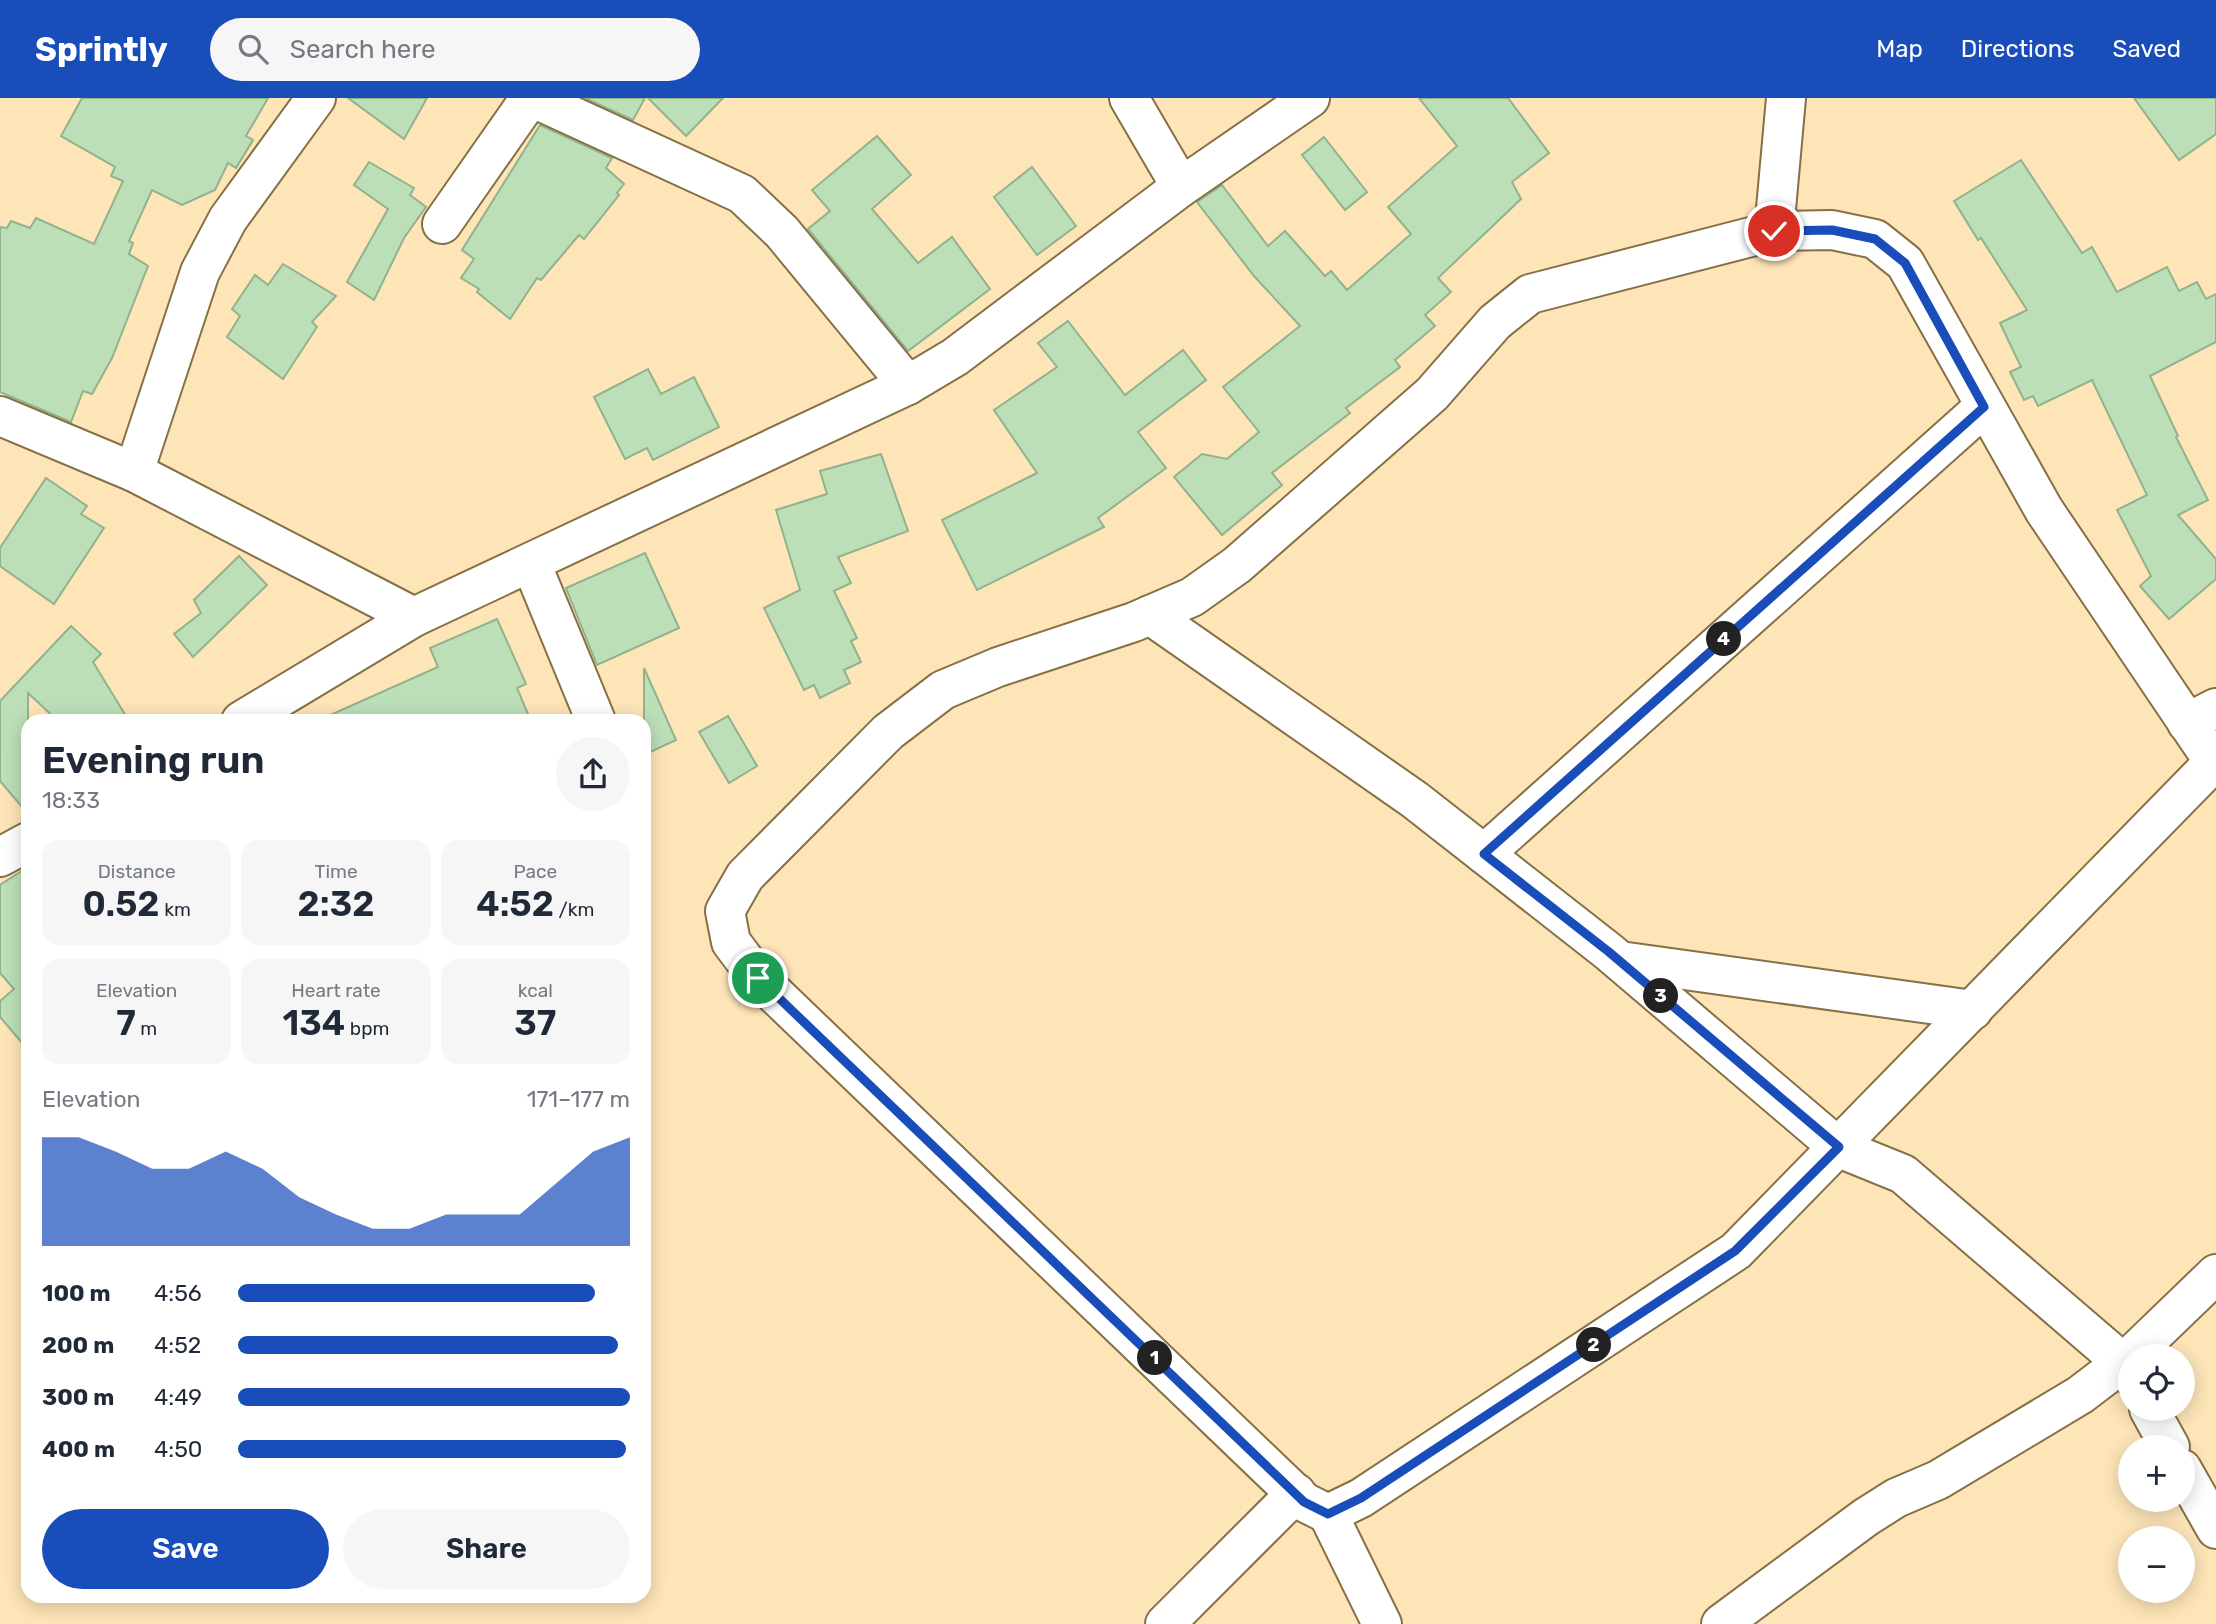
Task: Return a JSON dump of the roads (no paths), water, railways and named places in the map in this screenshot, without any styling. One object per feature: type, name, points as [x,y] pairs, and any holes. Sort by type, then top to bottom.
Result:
[{"type":"street","points":[[134,472],[205,261],[228,219],[317,98]]},
{"type":"street","points":[[442,224],[531,98],[742,194],[782,232],[908,385]]},
{"type":"street","points":[[1129,98],[1181,187]]},
{"type":"street","points":[[253,714],[414,617],[908,385],[955,357],[1181,187],[1310,98]]},
{"type":"street","points":[[1774,231],[1786,98]]},
{"type":"street","points":[[1328,1514],[1361,1498],[1735,1251],[2215,764],[2202,715],[2044,510],[1905,263],[1875,239],[1832,230],[1774,231],[1530,294],[1495,322],[1432,394],[1237,565],[1192,597],[1150,615],[998,667],[943,690],[888,732],[745,876],[725,911],[731,942],[758,978],[1304,1502],[1328,1514],[1382,1624]]},
{"type":"street","points":[[1484,854],[1984,407]]},
{"type":"street","points":[[0,416],[134,472],[414,617]]},
{"type":"street","points":[[531,563],[593,714]]},
{"type":"street","points":[[1150,615],[1415,800],[1620,961],[1839,1147],[1903,1174],[2118,1355]]},
{"type":"street","points":[[0,857],[21,846]]},
{"type":"street","points":[[1620,961],[1973,1010]]},
{"type":"street","points":[[2147,1344],[2216,1274]]},
{"type":"street","points":[[1721,1624],[1866,1517],[1896,1498],[1950,1473],[2118,1370]]},
{"type":"street","points":[[2195,1492],[2216,1529]]},
{"type":"street","points":[[1165,1624],[1296,1493]]}]
